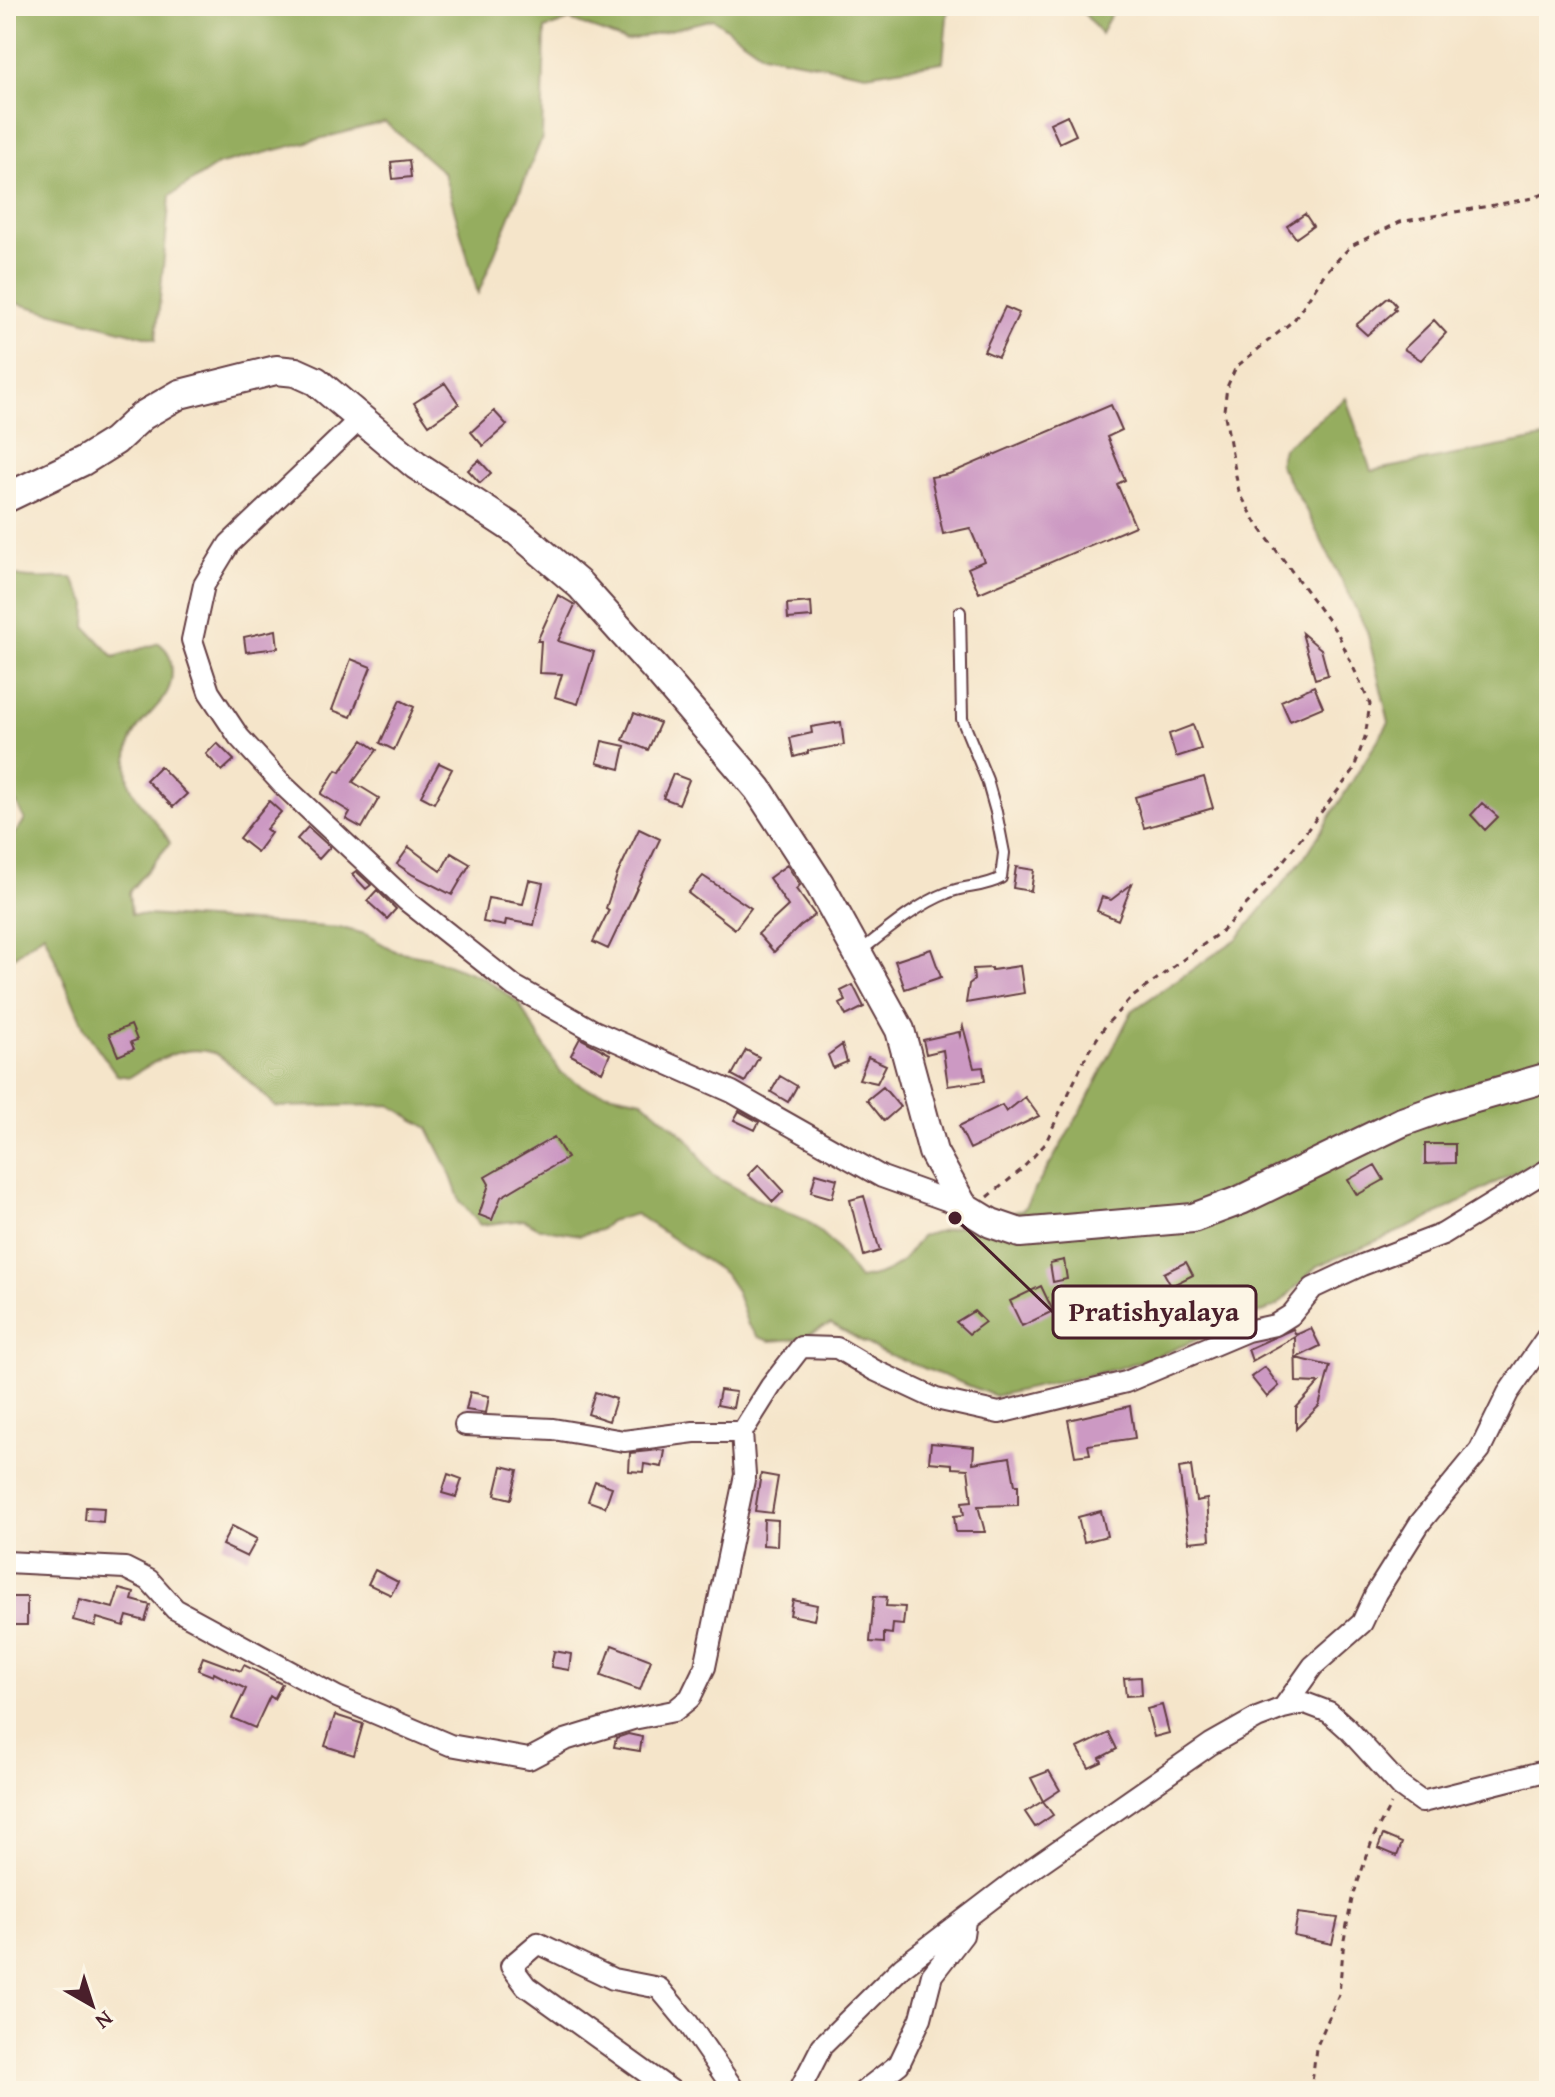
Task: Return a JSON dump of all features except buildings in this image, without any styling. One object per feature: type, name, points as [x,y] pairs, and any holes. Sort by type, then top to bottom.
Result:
[{"type":"main road","points":[[6,498],[83,461],[115,441],[142,416],[180,394],[276,370],[296,372],[316,381],[416,465],[517,531],[580,585],[758,789],[791,836],[900,1030],[933,1152],[967,1208],[991,1223],[1020,1233],[1193,1218],[1241,1200],[1402,1122],[1549,1077]]},
{"type":"street","points":[[361,418],[229,544],[204,585],[192,640],[209,692],[239,737],[284,786],[407,901],[514,986],[594,1031],[732,1092],[882,1177],[967,1208]]},
{"type":"street","points":[[6,1562],[125,1568],[149,1580],[175,1609],[337,1697],[450,1745],[529,1759],[565,1740],[633,1719],[674,1711],[690,1698],[705,1667],[745,1475],[742,1432],[771,1386],[801,1347],[837,1348],[874,1370],[936,1399],[999,1413],[1126,1382],[1247,1331],[1275,1325],[1291,1315],[1313,1288],[1362,1265],[1443,1234],[1549,1169]]},
{"type":"street","points":[[1283,1708],[1313,1666],[1362,1623],[1376,1593],[1420,1523],[1480,1450],[1508,1393],[1549,1334]]},
{"type":"street","points":[[465,1425],[553,1429],[624,1441],[694,1432],[742,1432]]},
{"type":"street","points":[[799,2091],[822,2046],[902,1967],[1020,1877],[1211,1744],[1257,1718],[1305,1703],[1329,1712],[1401,1787],[1422,1802],[1549,1770]]},
{"type":"street","points":[[864,2091],[899,2064],[921,2018],[932,1975],[963,1935],[966,1918]]},
{"type":"street","points":[[672,2091],[526,1986],[511,1966],[538,1943],[613,1979],[659,1988],[688,2023],[735,2091]]},
{"type":"lane","points":[[858,953],[944,894],[966,887],[988,885],[1001,878],[1004,853],[996,812],[987,780],[962,719],[960,612]]},
{"type":"path","points":[[967,1208],[1021,1170],[1045,1144],[1088,1052],[1106,1025],[1130,999],[1223,930],[1267,882],[1353,771],[1365,737],[1370,704],[1338,634],[1257,524],[1239,492],[1224,410],[1227,387],[1236,367],[1294,320],[1325,273],[1351,246],[1400,222],[1533,198],[1549,192]]},
{"type":"path","points":[[1311,2091],[1316,2048],[1339,1994],[1352,1899],[1373,1838],[1401,1787]]},
{"type":"green space","points":[[6,6],[948,6],[943,62],[866,74],[763,54],[713,19],[626,41],[570,20],[545,29],[542,138],[478,294],[444,173],[385,122],[217,165],[170,196],[156,339],[15,303],[6,304]]},
{"type":"green space","points":[[1078,6],[1115,6],[1101,34]]},
{"type":"green space","points":[[1346,398],[1371,471],[1549,437],[1549,1154],[1426,1220],[1317,1266],[1277,1306],[1170,1351],[1116,1369],[995,1396],[880,1351],[831,1324],[797,1339],[770,1341],[758,1337],[748,1325],[736,1291],[724,1273],[636,1214],[610,1221],[600,1230],[580,1235],[539,1228],[524,1220],[480,1225],[460,1201],[428,1128],[390,1105],[276,1107],[227,1062],[214,1053],[203,1051],[170,1055],[130,1077],[117,1075],[85,1030],[44,933],[6,963],[6,845],[25,820],[6,783],[6,571],[29,578],[72,578],[87,604],[86,627],[114,657],[159,643],[169,656],[172,677],[169,688],[135,733],[129,747],[128,775],[134,793],[170,843],[129,892],[131,914],[342,928],[365,934],[395,951],[429,957],[484,978],[518,1002],[561,1073],[588,1089],[642,1100],[690,1141],[712,1175],[754,1198],[806,1220],[832,1243],[859,1279],[889,1271],[902,1261],[921,1236],[1023,1210],[1085,1104],[1132,1011],[1238,938],[1307,854],[1389,722],[1367,631],[1306,510],[1279,464],[1283,448]]},
{"type":"place","name":"Pratishyalaya","points":[[955,1218]]}]
